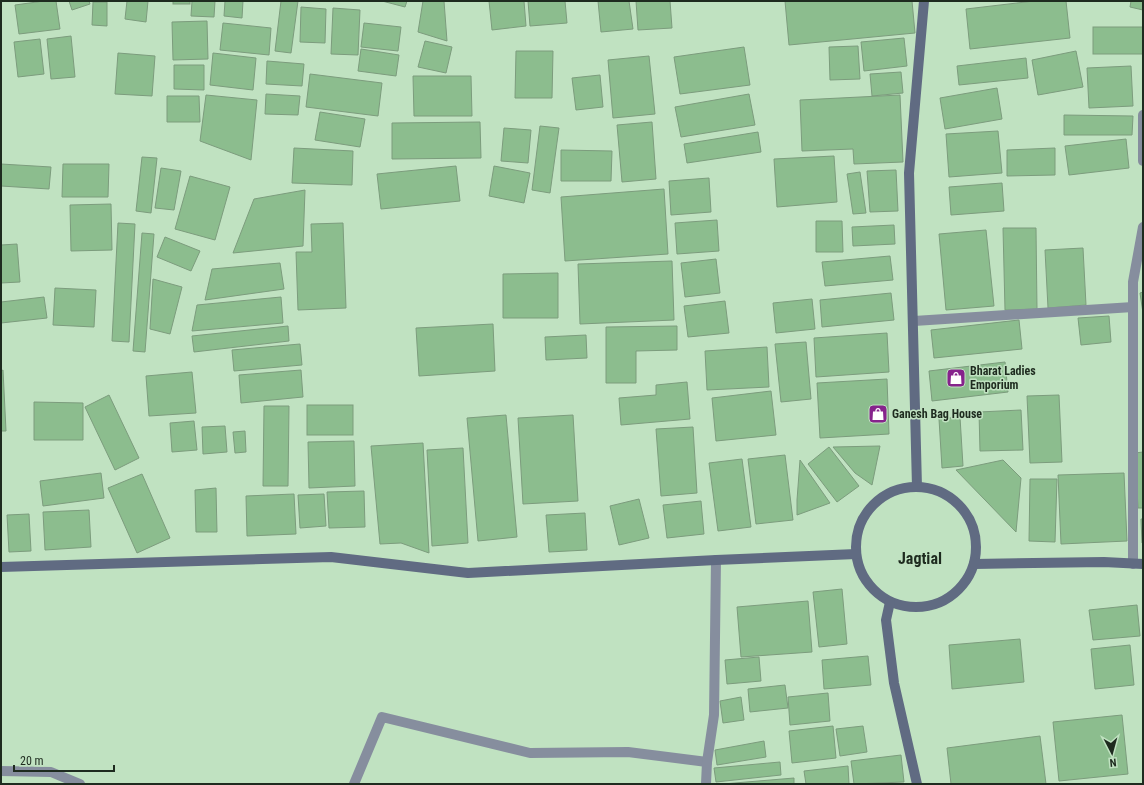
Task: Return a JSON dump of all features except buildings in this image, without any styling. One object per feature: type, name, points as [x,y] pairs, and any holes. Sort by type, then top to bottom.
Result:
[{"type":"main road","points":[[918,487],[909,173],[924,1]]},
{"type":"main road","points":[[918,487],[936,490],[952,499],[965,512],[974,528],[976,546],[974,564],[965,583],[950,597],[931,606],[910,607],[890,602],[873,590],[862,574],[856,554],[857,534],[865,515],[879,500],[897,490],[918,487]]},
{"type":"main road","points":[[1,567],[331,557],[468,573],[856,554]]},
{"type":"main road","points":[[974,564],[1104,562],[1138,564]]},
{"type":"main road","points":[[890,602],[886,620],[894,683],[917,784]]},
{"type":"street","points":[[1143,115],[1143,162]]},
{"type":"street","points":[[1138,564],[1133,282],[1143,226]]},
{"type":"street","points":[[914,321],[1133,307]]},
{"type":"street","points":[[706,784],[707,762],[714,715],[716,560]]},
{"type":"street","points":[[354,784],[382,717],[530,753],[628,752],[707,762]]},
{"type":"street","points":[[1,770],[51,772],[80,784]]},
{"type":"place","name":"Bharat Ladies Emporium","points":[[956,378]]},
{"type":"place","name":"Ganesh Bag House","points":[[878,414]]},
{"type":"district","name":"Jagtial","points":[[920,558]]}]
